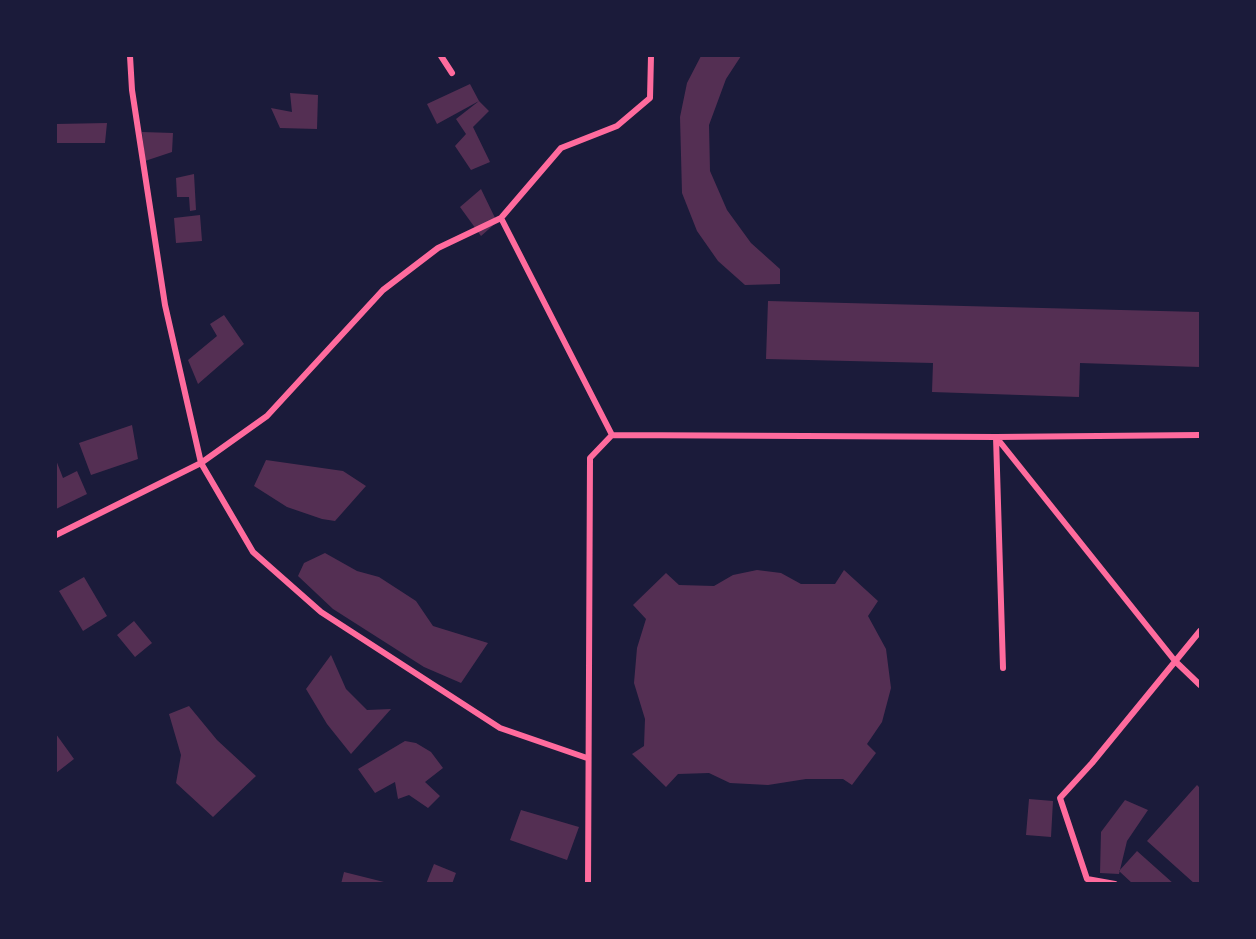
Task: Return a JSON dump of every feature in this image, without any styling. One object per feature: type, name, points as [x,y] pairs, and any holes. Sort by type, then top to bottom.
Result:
[{"type":"street","points":[[130,56],[132,90],[165,305],[201,463],[253,552],[321,612],[500,728],[587,758]]},
{"type":"street","points":[[441,56],[452,73]]},
{"type":"street","points":[[56,535],[201,463],[267,416],[383,290],[438,248],[501,218],[561,148],[617,126],[650,98],[651,56]]},
{"type":"street","points":[[501,218],[612,435]]},
{"type":"street","points":[[588,884],[590,458],[612,435],[996,437],[1200,435]]},
{"type":"street","points":[[996,437],[1175,660],[1200,685]]},
{"type":"street","points":[[996,437],[1003,668]]},
{"type":"street","points":[[1115,884],[1087,879],[1060,798],[1092,764],[1200,631]]},
{"type":"street","points":[[1195,637],[1200,642]]},
{"type":"building","points":[[701,56],[741,56],[726,79],[709,125],[710,171],[727,210],[751,243],[780,269],[780,284],[745,285],[718,261],[697,231],[682,193],[680,117],[687,83]]},
{"type":"building","points":[[470,84],[479,101],[437,124],[427,104]]},
{"type":"building","points":[[290,93],[318,95],[317,129],[280,128],[271,108],[292,112]]},
{"type":"building","points":[[479,101],[489,111],[473,127],[490,162],[471,170],[455,146],[466,134],[456,119]]},
{"type":"building","points":[[107,123],[105,143],[56,143],[56,124]]},
{"type":"building","points":[[142,132],[173,133],[172,152],[145,161]]},
{"type":"building","points":[[194,174],[196,210],[190,211],[189,197],[177,197],[176,178]]},
{"type":"building","points":[[481,189],[497,222],[481,236],[460,207]]},
{"type":"building","points":[[200,215],[202,241],[176,243],[174,218]]},
{"type":"building","points":[[768,301],[1200,312],[1200,367],[1080,363],[1079,397],[932,392],[933,363],[766,359]]},
{"type":"building","points":[[224,315],[244,344],[198,384],[188,360],[217,336],[210,324]]},
{"type":"building","points":[[132,425],[138,459],[91,475],[79,443]]},
{"type":"building","points":[[56,460],[63,478],[77,471],[87,494],[56,509]]},
{"type":"building","points":[[266,460],[343,471],[366,486],[335,521],[322,519],[287,507],[254,486]]},
{"type":"building","points":[[325,553],[357,571],[379,577],[416,601],[433,626],[488,643],[461,683],[424,667],[333,609],[298,576],[304,563]]},
{"type":"building","points":[[757,570],[781,573],[801,584],[835,584],[844,570],[878,601],[868,616],[886,649],[891,688],[882,722],[867,744],[876,753],[852,785],[843,779],[806,779],[768,785],[730,783],[709,773],[678,774],[666,787],[632,754],[644,746],[645,719],[634,683],[637,648],[646,619],[633,605],[666,573],[679,585],[714,586],[733,575]]},
{"type":"building","points":[[84,577],[107,616],[83,631],[59,591]]},
{"type":"building","points":[[134,621],[152,643],[135,657],[117,635]]},
{"type":"building","points":[[331,655],[346,689],[367,710],[391,709],[351,754],[327,724],[306,689]]},
{"type":"building","points":[[189,706],[217,740],[256,776],[213,817],[176,783],[181,755],[169,714]]},
{"type":"building","points":[[56,734],[74,759],[56,773]]},
{"type":"building","points":[[405,741],[416,743],[431,752],[443,768],[425,782],[440,796],[428,808],[409,795],[398,799],[395,782],[375,793],[358,769]]},
{"type":"building","points":[[1197,785],[1200,788],[1200,884],[1195,884],[1147,841]]},
{"type":"building","points":[[1029,799],[1053,801],[1051,837],[1026,835]]},
{"type":"building","points":[[1125,800],[1148,810],[1127,841],[1119,874],[1100,873],[1101,832]]},
{"type":"building","points":[[521,810],[579,827],[567,860],[510,840]]},
{"type":"building","points":[[1137,851],[1174,884],[1133,884],[1119,871]]},
{"type":"building","points":[[434,864],[456,873],[452,884],[426,884]]},
{"type":"building","points":[[344,872],[388,883],[388,884],[341,884]]}]
